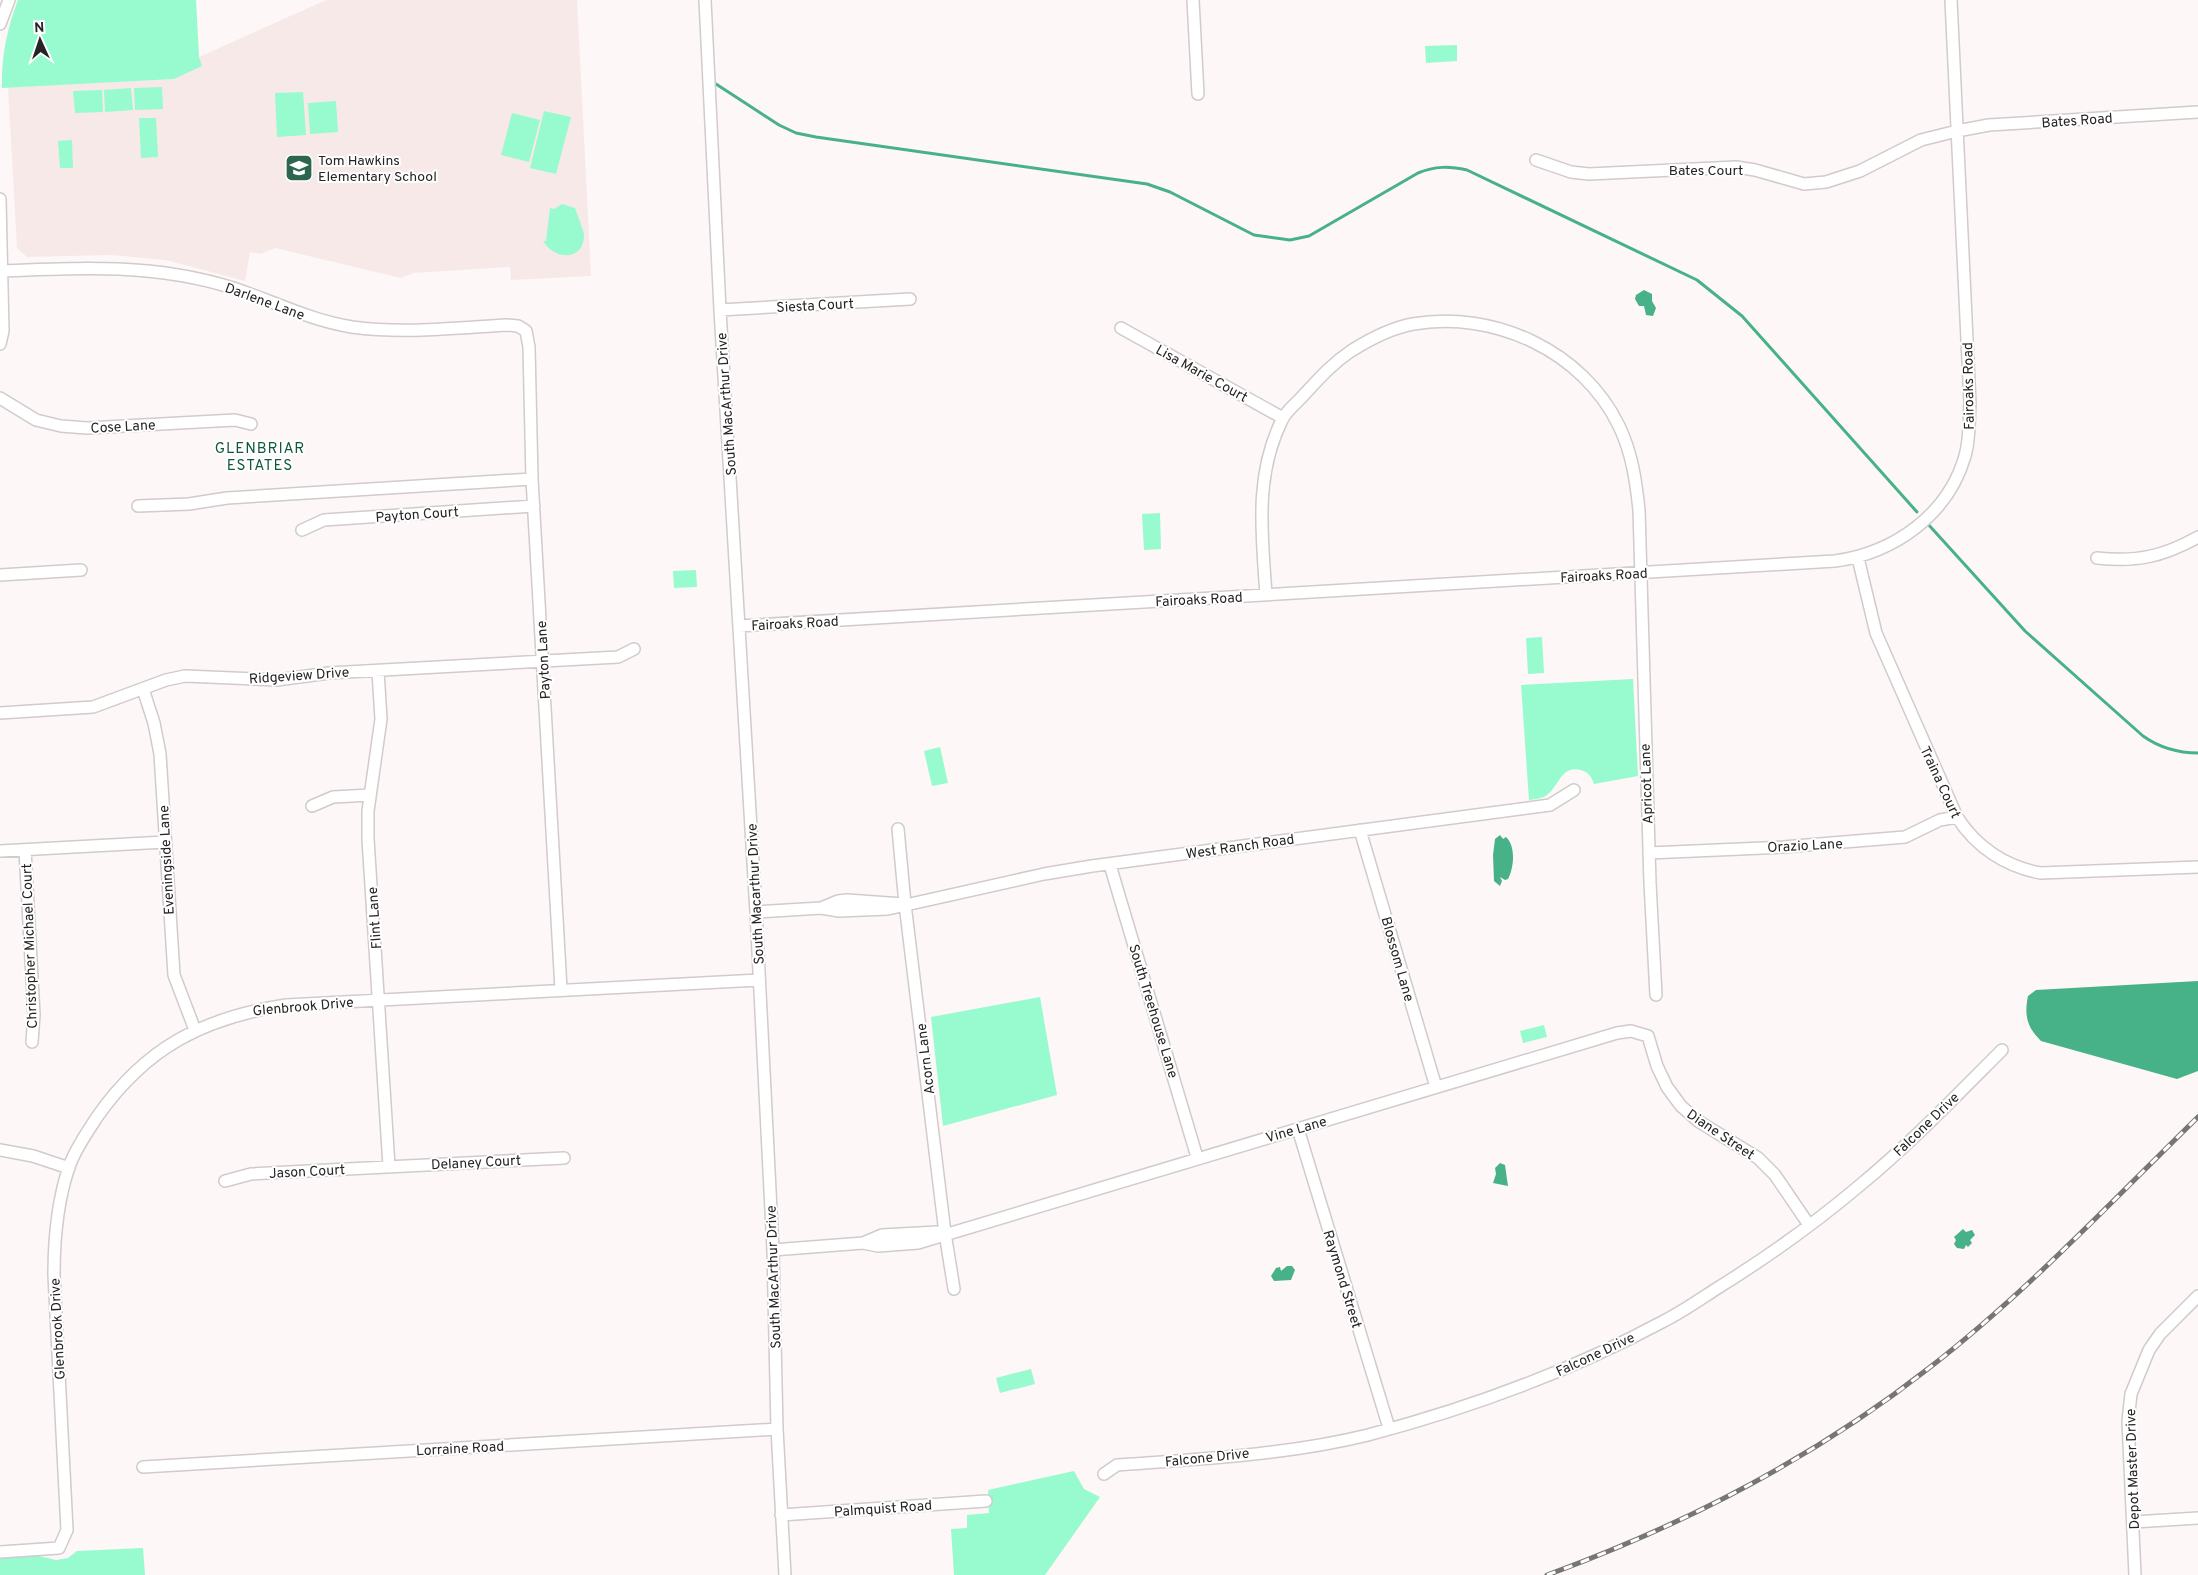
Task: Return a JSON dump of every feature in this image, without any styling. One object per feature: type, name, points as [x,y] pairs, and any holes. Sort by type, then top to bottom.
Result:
[{"type":"street","points":[[0,24],[8,0]]},
{"type":"street","name":"South MacArthur Drive","points":[[705,0],[720,310],[750,807]]},
{"type":"street","points":[[1193,0],[1198,94]]},
{"type":"street","name":"Fairoaks Road","points":[[739,626],[1640,573],[1858,558],[1888,547],[1906,536],[1932,512],[1955,483],[1965,456],[1970,403],[1951,0]]},
{"type":"street","name":"Bates Road","points":[[1957,131],[1989,125],[2198,112]]},
{"type":"street","name":"Bates Court","points":[[1536,160],[1571,172],[1589,174],[1736,167],[1804,184],[1826,182],[1860,172],[1921,140],[1957,131]]},
{"type":"street","points":[[0,199],[3,271],[3,331],[0,344]]},
{"type":"street","name":"Darlene Lane","points":[[3,271],[84,267],[153,271],[232,288],[304,316],[350,326],[394,330],[507,325],[518,326],[526,331]]},
{"type":"street","name":"Siesta Court","points":[[720,310],[910,299]]},
{"type":"street","name":"Apricot Lane","points":[[1266,595],[1261,510],[1264,475],[1272,444],[1283,418],[1321,375],[1340,358],[1366,342],[1390,331],[1412,324],[1452,322],[1494,327],[1534,342],[1558,356],[1581,373],[1598,393],[1619,425],[1628,446],[1635,474],[1639,510],[1649,853],[1656,995]]},
{"type":"street","name":"Lisa Marie Court","points":[[1122,328],[1283,418]]},
{"type":"street","name":"Payton Lane","points":[[526,331],[529,347],[532,479],[544,661],[560,989]]},
{"type":"street","name":"Cose Lane","points":[[0,398],[36,420],[61,426],[87,428],[235,420],[251,424]]},
{"type":"street","points":[[138,506],[189,504],[227,498],[532,479]]},
{"type":"street","name":"Payton Court","points":[[302,530],[324,520],[534,506]]},
{"type":"street","points":[[2097,558],[2131,560],[2158,556],[2198,537]]},
{"type":"street","name":"Traina Court","points":[[1858,558],[1876,633],[1956,818],[1966,831],[1988,851],[2016,867],[2041,873],[2084,873],[2198,867]]},
{"type":"street","points":[[0,575],[81,570]]},
{"type":"street","name":"Ridgeview Drive","points":[[0,713],[93,707],[185,676],[277,680],[329,673],[618,657],[634,649]]},
{"type":"street","name":"Flint Lane","points":[[378,670],[381,719],[370,795],[368,839],[380,999],[389,1166]]},
{"type":"street","name":"Eveningside Lane","points":[[143,689],[154,723],[160,754],[174,975],[194,1030]]},
{"type":"street","name":"West Ranch Road","points":[[756,912],[821,908],[839,911],[861,906],[888,910],[905,904],[1044,874],[1550,805],[1574,790]]},
{"type":"street","points":[[312,806],[339,796],[370,795]]},
{"type":"street","name":"South Macarthur Drive","points":[[750,807],[759,980]]},
{"type":"street","name":"Orazio Lane","points":[[1649,853],[1783,847],[1904,838],[1940,820],[1956,818]]},
{"type":"street","name":"Acorn Lane","points":[[898,829],[905,904],[945,1233],[954,1289]]},
{"type":"street","name":"Blossom Lane","points":[[1360,830],[1436,1087]]},
{"type":"street","points":[[0,851],[165,842]]},
{"type":"street","name":"Christopher Michael Court","points":[[25,850],[34,1016],[32,1042]]},
{"type":"street","name":"South Treehouse Lane","points":[[1110,864],[1197,1158]]},
{"type":"street","name":"South MacArthur Drive","points":[[759,980],[773,1250],[777,1430],[785,1575]]},
{"type":"street","name":"Glenbrook Drive","points":[[0,1552],[58,1548],[67,1530],[54,1239],[69,1168],[75,1154],[111,1097],[134,1073],[162,1050],[194,1030],[247,1011],[286,1005],[560,989],[759,980]]},
{"type":"street","name":"Vine Lane","points":[[773,1250],[863,1243],[882,1235],[945,1233],[1617,1033],[1631,1031],[1648,1036]]},
{"type":"street","name":"Diane Street","points":[[1648,1036],[1666,1087],[1681,1106],[1698,1121],[1758,1158],[1775,1175],[1809,1225]]},
{"type":"street","name":"Falcone Drive","points":[[1104,1474],[1117,1466],[1222,1457],[1366,1435],[1530,1384],[1666,1320],[1789,1241],[1859,1187],[1906,1146],[2002,1050]]},
{"type":"street","name":"Raymond Street","points":[[1298,1129],[1389,1428]]},
{"type":"street","points":[[0,1150],[34,1156],[69,1168]]},
{"type":"street","name":"Delaney Court","points":[[389,1166],[564,1158]]},
{"type":"street","name":"Jason Court","points":[[225,1181],[251,1174],[389,1166]]},
{"type":"street","name":"Depot Master Drive","points":[[2135,1575],[2128,1422],[2131,1394],[2149,1350],[2160,1334],[2198,1296]]},
{"type":"street","name":"Lorraine Road","points":[[143,1467],[777,1430]]},
{"type":"street","name":"Palmquist Road","points":[[781,1515],[986,1501]]},
{"type":"street","points":[[2134,1522],[2198,1518]]},
{"type":"shaded area","points":[[18,0],[196,0],[199,57],[202,66],[174,79],[2,88],[5,43]]},
{"type":"shaded area","name":"Tom Hawkins Elementary School","points":[[326,0],[577,0],[591,276],[511,280],[510,267],[413,273],[401,278],[275,248],[261,254],[250,252],[245,281],[166,260],[111,255],[27,257],[17,248],[8,87],[174,79],[199,57]]},
{"type":"shaded area","points":[[1457,45],[1457,61],[1426,63],[1425,46]]},
{"type":"shaded area","points":[[162,87],[163,109],[135,110],[134,88]]},
{"type":"shaded area","points":[[131,88],[133,110],[105,112],[104,90]]},
{"type":"shaded area","points":[[102,90],[103,112],[75,113],[73,91]]},
{"type":"shaded area","points":[[303,92],[306,135],[277,137],[275,93]]},
{"type":"shaded area","points":[[336,101],[338,132],[310,134],[308,103]]},
{"type":"shaded area","points":[[544,111],[571,117],[556,174],[530,168]]},
{"type":"shaded area","points":[[512,113],[540,120],[529,162],[501,155]]},
{"type":"shaded area","points":[[139,118],[156,118],[158,157],[141,158]]},
{"type":"shaded area","points":[[72,140],[73,168],[60,168],[58,141]]},
{"type":"shaded area","points":[[562,204],[575,208],[584,234],[580,249],[569,255],[555,252],[543,241],[546,241],[550,208],[554,209]]},
{"type":"shaded area","points":[[1644,290],[1652,294],[1652,301],[1656,308],[1653,316],[1646,315],[1644,306],[1639,306],[1635,299],[1636,295]]},
{"type":"shaded area","points":[[1160,513],[1161,549],[1144,550],[1142,514]]},
{"type":"shaded area","points":[[696,570],[697,587],[674,588],[673,571]]},
{"type":"shaded area","points":[[1542,637],[1544,673],[1528,674],[1526,638]]},
{"type":"shaded area","points":[[1633,679],[1638,776],[1594,784],[1588,773],[1574,769],[1565,773],[1546,796],[1529,800],[1521,685]]},
{"type":"shaded area","points":[[940,747],[948,783],[932,786],[924,751]]},
{"type":"shaded area","points":[[1500,835],[1503,839],[1506,837],[1509,841],[1513,857],[1512,869],[1508,879],[1505,880],[1500,877],[1502,881],[1500,886],[1494,881],[1493,855],[1495,839]]},
{"type":"shaded area","points":[[2198,981],[2198,1071],[2177,1079],[2041,1041],[2032,1031],[2028,1021],[2026,1009],[2028,996],[2036,990]]},
{"type":"shaded area","points":[[1040,997],[1057,1095],[943,1126],[931,1017]]},
{"type":"shaded area","points":[[1544,1025],[1547,1037],[1523,1043],[1520,1031]]},
{"type":"shaded area","points":[[1500,1163],[1505,1165],[1508,1186],[1493,1183],[1496,1174],[1495,1168]]},
{"type":"shaded area","points":[[1963,1229],[1966,1232],[1972,1230],[1975,1235],[1970,1240],[1972,1243],[1968,1247],[1966,1245],[1964,1249],[1957,1248],[1954,1244],[1956,1240],[1954,1237]]},
{"type":"shaded area","points":[[1287,1266],[1292,1266],[1295,1270],[1291,1280],[1274,1281],[1271,1276],[1276,1268],[1280,1267],[1281,1271]]},
{"type":"shaded area","points":[[1031,1369],[1035,1384],[1000,1393],[996,1378]]},
{"type":"shaded area","points":[[1074,1471],[1084,1489],[1100,1497],[1045,1575],[954,1575],[951,1529],[967,1528],[967,1515],[989,1513],[988,1490]]},
{"type":"shaded area","points":[[143,1548],[145,1575],[0,1575],[0,1557],[35,1555],[56,1560],[68,1558],[77,1551]]},
{"type":"waterway","points":[[716,84],[779,125],[796,133],[1147,184],[1170,192],[1254,235],[1290,240],[1309,236],[1418,173],[1442,167],[1467,170],[1697,280],[1742,316],[1917,512]]},
{"type":"waterway","points":[[1927,523],[2025,631],[2143,736],[2169,749],[2198,753]]},
{"type":"railway","points":[[1547,1575],[1648,1534],[1698,1511],[1794,1460],[1885,1401],[1929,1368],[2000,1309],[2198,1117]]},
{"type":"place","name":"Tom Hawkins Elementary School","points":[[299,168]]},
{"type":"district","name":"GLENBRIAR ESTATES","points":[[260,456]]}]
